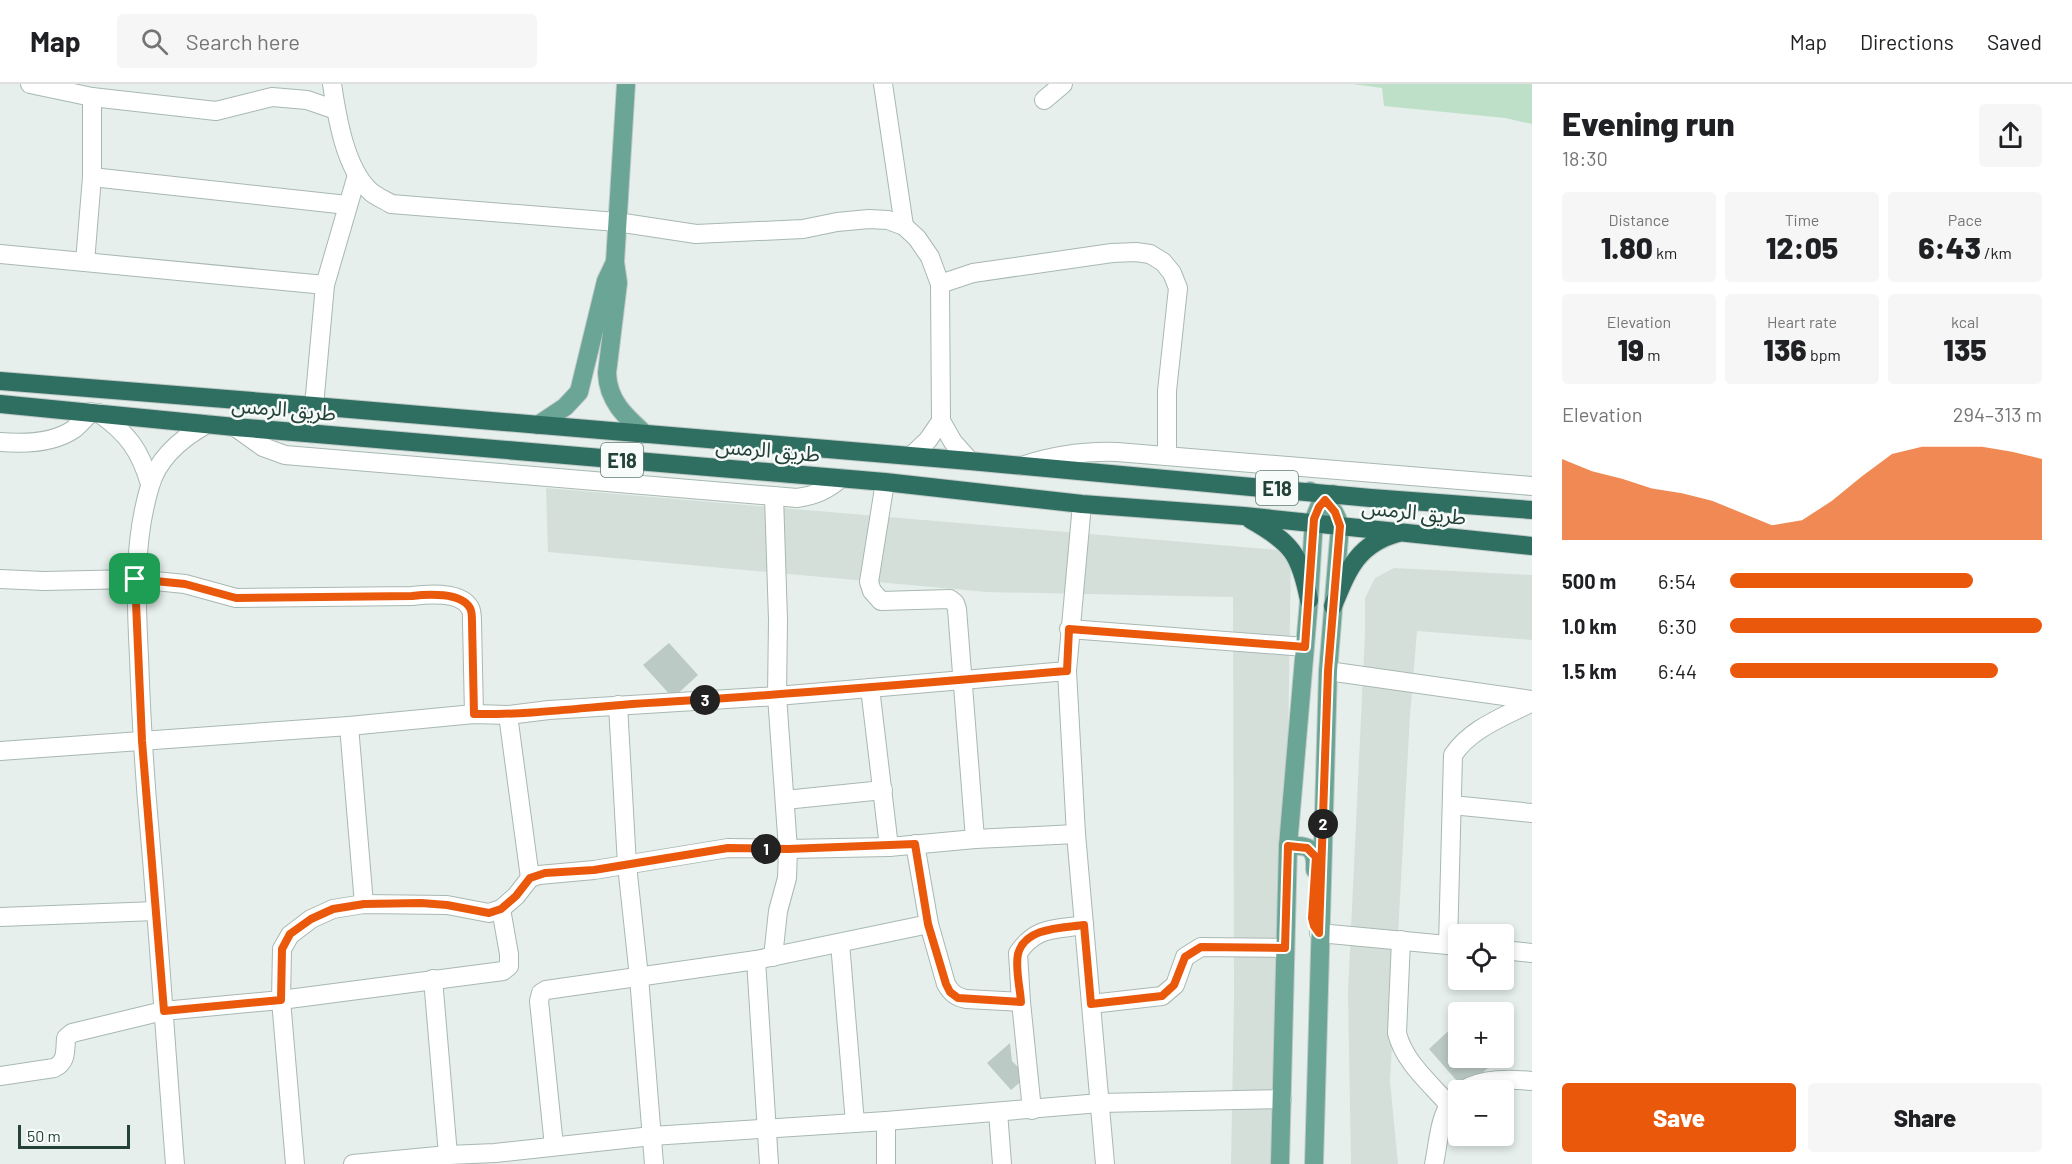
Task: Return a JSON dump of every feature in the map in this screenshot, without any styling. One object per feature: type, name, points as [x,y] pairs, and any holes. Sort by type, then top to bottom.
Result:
[{"type":"highway","name":"طريق الرمس","points":[[4,379],[970,461],[1323,495],[1532,510]]},
{"type":"highway","name":"طريق الرمس","points":[[0,404],[235,427],[885,482],[1082,504],[1244,516],[1532,546]]},
{"type":"highway","points":[[1244,516],[1279,537],[1290,548],[1299,560],[1304,573],[1309,600]]},
{"type":"highway","points":[[1334,606],[1345,576],[1358,555],[1378,540],[1401,532]]},
{"type":"main road","points":[[626,84],[615,261],[618,283],[607,373],[610,392],[619,409],[645,434]]},
{"type":"main road","points":[[538,425],[565,407],[579,392],[606,281],[615,261]]},
{"type":"main road","points":[[1280,1164],[1288,846],[1314,523],[1323,495]]},
{"type":"main road","points":[[1314,1164],[1328,671],[1340,526],[1335,512],[1323,495]]},
{"type":"main road","points":[[1288,846],[1307,848],[1316,857],[1312,918],[1319,933]]},
{"type":"street","points":[[30,84],[92,97],[216,111],[272,97],[307,99],[336,110]]},
{"type":"street","points":[[332,84],[336,110],[348,154],[357,175],[372,192],[391,204],[617,222],[696,234],[802,229],[869,219],[888,220],[904,226],[917,238],[930,256],[940,284],[941,421],[953,442],[970,461]]},
{"type":"street","points":[[883,84],[904,226]]},
{"type":"street","points":[[1044,100],[1063,84]]},
{"type":"street","points":[[85,262],[92,177],[92,97]]},
{"type":"street","points":[[314,405],[325,285],[357,175]]},
{"type":"street","points":[[92,177],[347,204]]},
{"type":"street","points":[[940,284],[973,273],[1112,253],[1150,254],[1163,262],[1172,273],[1178,288],[1167,391],[1167,456]]},
{"type":"street","points":[[0,254],[325,285]]},
{"type":"street","points":[[0,442],[30,442],[56,437],[74,429],[95,413],[117,426],[132,443],[144,462],[150,484]]},
{"type":"street","points":[[911,456],[928,440],[941,421]]},
{"type":"street","points":[[175,1164],[142,741],[135,579],[141,529],[150,484],[160,465],[173,448],[207,424]]},
{"type":"street","points":[[235,427],[273,452],[297,457],[797,498],[823,492],[841,478]]},
{"type":"street","points":[[1022,466],[1080,453],[1118,452],[1532,486]]},
{"type":"street","points":[[885,482],[868,582],[881,601],[950,600],[955,603],[964,680],[975,839]]},
{"type":"street","points":[[769,1164],[765,958],[787,878],[788,849],[777,696],[778,620],[774,496]]},
{"type":"street","points":[[1082,504],[1067,671],[1076,834],[1105,1164]]},
{"type":"street","points":[[0,579],[135,579],[185,584],[236,598],[429,594],[463,600],[470,608],[472,622],[474,714]]},
{"type":"street","points":[[1069,629],[1305,647]]},
{"type":"street","points":[[0,752],[349,726],[474,714],[508,715],[618,705],[777,696],[1067,671]]},
{"type":"street","points":[[1328,671],[1532,701]]},
{"type":"street","points":[[870,688],[889,847]]},
{"type":"street","points":[[1453,924],[1454,755],[1460,745],[1472,734],[1532,701]]},
{"type":"street","points":[[618,705],[627,865],[639,977],[654,1164]]},
{"type":"street","points":[[508,715],[530,878]]},
{"type":"street","points":[[349,726],[364,904]]},
{"type":"street","points":[[785,800],[883,790]]},
{"type":"street","points":[[1452,805],[1532,813]]},
{"type":"street","points":[[295,1164],[281,1000],[282,949],[290,934],[311,919],[333,909],[364,904],[447,905],[489,913],[501,909],[516,896],[530,878],[545,873],[594,870],[728,848],[889,847],[975,839],[1076,834]]},
{"type":"street","points":[[915,844],[928,924],[950,992],[958,998],[1021,1002]]},
{"type":"street","points":[[0,1076],[61,1065],[65,1058],[66,1038],[72,1033],[164,1011],[281,1000],[503,970],[509,966],[509,954],[501,909]]},
{"type":"street","points":[[0,917],[156,911]]},
{"type":"street","points":[[554,1146],[539,1001],[541,993],[546,990],[765,958],[928,924]]},
{"type":"street","points":[[1032,1110],[1018,953],[1023,945],[1039,932],[1084,925]]},
{"type":"street","points":[[1319,933],[1448,945]]},
{"type":"street","points":[[1401,940],[1397,1033],[1400,1043],[1409,1060],[1448,1095]]},
{"type":"street","points":[[840,943],[855,1123]]},
{"type":"street","points":[[1091,1004],[1162,996],[1174,985],[1185,957],[1201,947],[1285,948]]},
{"type":"street","points":[[1514,951],[1532,953]]},
{"type":"street","points":[[433,980],[448,1155]]},
{"type":"street","points":[[1498,1080],[1532,1081]]},
{"type":"street","points":[[353,1164],[448,1155],[495,1158],[554,1146],[652,1136],[886,1121],[1100,1103],[1282,1099]]},
{"type":"street","points":[[1434,1164],[1444,1115],[1448,1108]]},
{"type":"street","points":[[998,1112],[1002,1164]]},
{"type":"street","points":[[886,1121],[886,1164]]},
{"type":"shaded area","points":[[546,488],[1291,551],[1279,1164],[1231,1164],[1234,1000],[1233,597],[987,592],[548,552]]},
{"type":"shaded area","points":[[1394,568],[1532,575],[1532,640],[1417,631],[1410,715],[1390,1081],[1398,1164],[1351,1164],[1348,992],[1365,598],[1375,578]]},
{"type":"green space","points":[[1352,84],[1532,84],[1532,124],[1505,118],[1384,106],[1382,88]]},
{"type":"building","points":[[669,643],[698,675],[673,698],[643,665]]},
{"type":"building","points":[[1448,1031],[1448,1068],[1488,1068],[1474,1080],[1456,1080],[1429,1049]]},
{"type":"building","points":[[1010,1043],[1012,1061],[1027,1076],[1011,1090],[987,1063]]},
{"type":"route","points":[[1325,500],[1335,512],[1340,526],[1328,671],[1319,933],[1312,918],[1316,857],[1312,850],[1302,846],[1288,846],[1285,948],[1201,947],[1185,957],[1174,985],[1162,996],[1091,1004],[1084,925],[1039,932],[1023,945],[1018,953],[1021,1002],[958,998],[950,992],[946,984],[928,924],[915,844],[889,847],[728,848],[594,870],[539,874],[530,878],[516,896],[501,909],[489,913],[447,905],[421,903],[364,904],[333,909],[311,919],[290,934],[282,949],[281,1000],[164,1011],[142,741],[135,579],[185,584],[236,598],[429,594],[463,600],[470,608],[472,622],[474,714],[508,715],[549,710],[777,696],[1067,671],[1069,629],[1305,647],[1314,519],[1325,500]]}]
